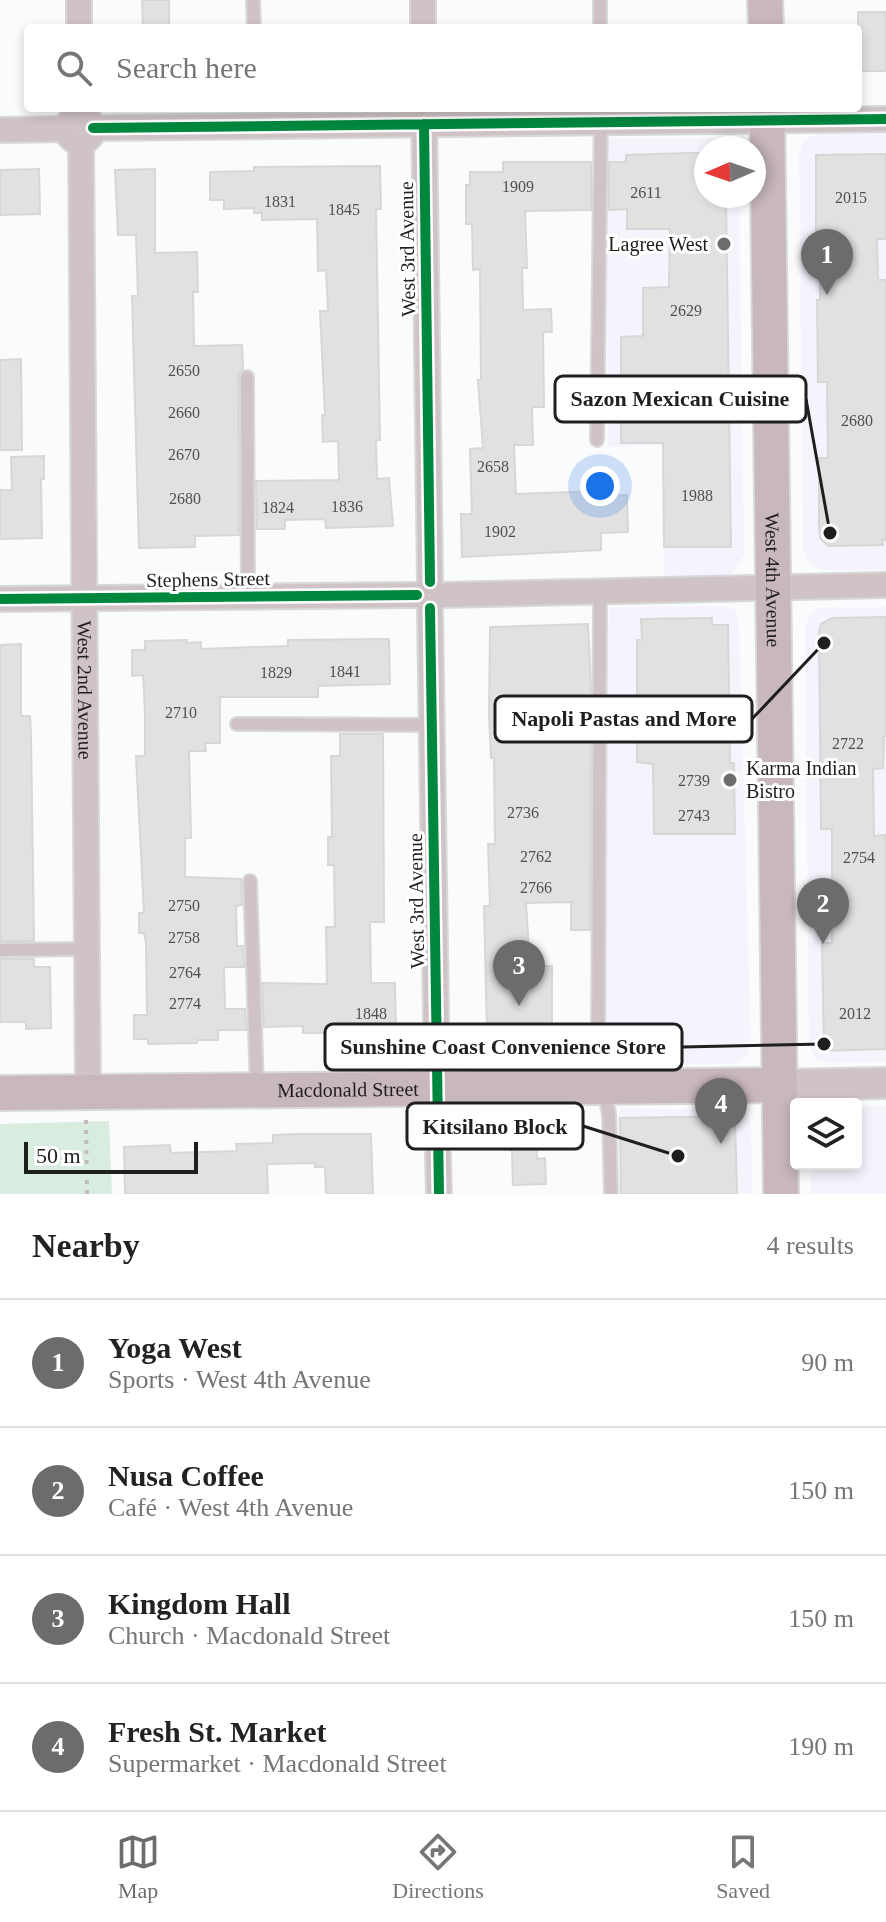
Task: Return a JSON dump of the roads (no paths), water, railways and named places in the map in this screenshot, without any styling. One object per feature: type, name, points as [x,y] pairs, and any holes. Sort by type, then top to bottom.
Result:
[{"type":"main road","points":[[765,0],[766,24]]},
{"type":"main road","name":"West 4th Avenue","points":[[768,114],[781,1194]]},
{"type":"main road","name":"Macdonald Street","points":[[0,1093],[87,1106],[257,1090],[779,1085]]},
{"type":"street","points":[[79,0],[79,24]]},
{"type":"street","points":[[423,0],[423,24]]},
{"type":"street","points":[[0,130],[254,118],[768,114],[886,119]]},
{"type":"street","name":"West 3rd Avenue","points":[[424,116],[437,1088]]},
{"type":"street","name":"West 2nd Avenue","points":[[80,124],[87,1106]]},
{"type":"street","name":"Stephens Street","points":[[0,599],[600,593],[886,585]]},
{"type":"street","name":"Macdonald Street","points":[[779,1085],[886,1083]]},
{"type":"street","points":[[438,1155],[439,1194]]},
{"type":"lane","points":[[253,0],[254,24]]},
{"type":"lane","points":[[600,0],[600,24]]},
{"type":"lane","points":[[597,440],[601,115]]},
{"type":"lane","points":[[247,377],[248,597]]},
{"type":"lane","points":[[600,593],[598,1061],[609,1114],[611,1194]]},
{"type":"lane","points":[[237,724],[432,725]]},
{"type":"lane","points":[[250,881],[257,1090]]},
{"type":"lane","points":[[0,950],[86,949]]},
{"type":"place","name":"Lagree West","points":[[724,244]]},
{"type":"place","name":"Yoga West","points":[[827,295]]},
{"type":"place","name":"Sazon Mexican Cuisine","points":[[830,533]]},
{"type":"place","name":"Napoli Pastas and More","points":[[824,643]]},
{"type":"place","name":"Karma Indian Bistro","points":[[730,780]]},
{"type":"place","name":"Nusa Coffee","points":[[823,944]]},
{"type":"place","name":"Kingdom Hall","points":[[519,1006]]},
{"type":"place","name":"Sunshine Coast Convenience Store","points":[[824,1044]]},
{"type":"place","name":"Fresh St. Market","points":[[721,1144]]},
{"type":"place","name":"Kitsilano Block","points":[[678,1156]]}]
